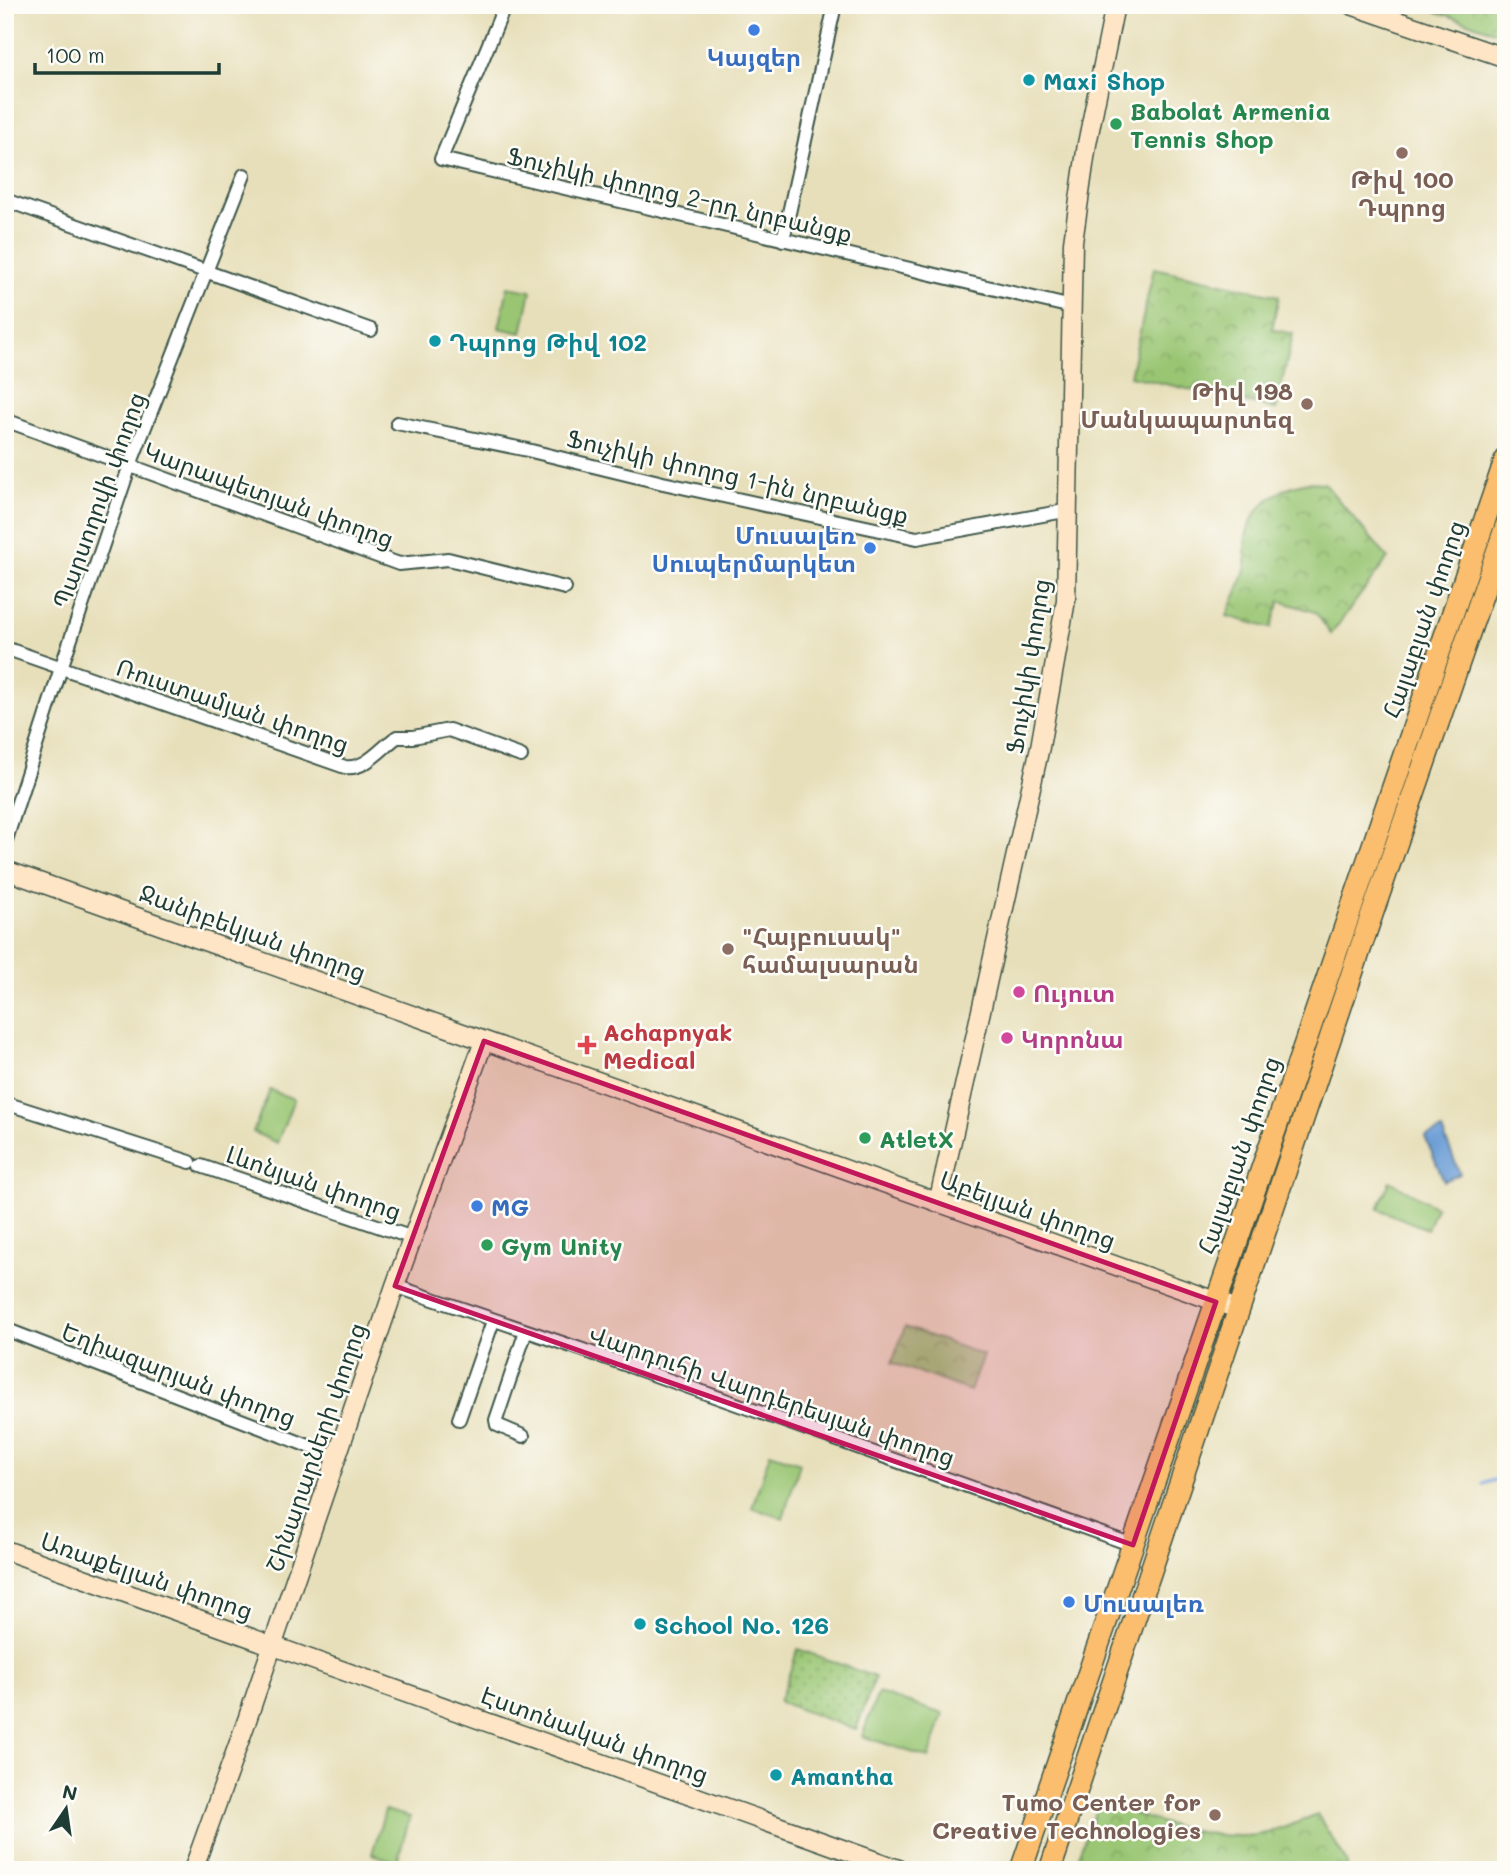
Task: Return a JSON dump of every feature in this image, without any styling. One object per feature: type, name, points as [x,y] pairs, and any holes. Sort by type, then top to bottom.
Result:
[{"type":"main road","name":"Հալաբյան փողոց","points":[[1021,1870],[1506,458]]},
{"type":"main road","name":"Հալաբյան փողոց","points":[[1050,1870],[1506,526]]},
{"type":"main road","points":[[1374,841],[1380,836],[1389,837],[1395,847]]},
{"type":"main road","points":[[1269,1143],[1270,1148],[1277,1154],[1285,1155],[1292,1151]]},
{"type":"street","name":"Ֆուչիկի փողոց 2-րդ նրբանցք","points":[[505,5],[441,159],[1072,307]]},
{"type":"street","points":[[783,240],[835,5]]},
{"type":"street","name":"Ֆուչիկի փողոց","points":[[938,1203],[1040,747],[1066,600],[1070,510],[1073,242],[1087,144],[1115,5]]},
{"type":"street","points":[[1351,5],[1506,58]]},
{"type":"street","points":[[1380,5],[1506,48]]},
{"type":"street","name":"Պարսողովի փողոց","points":[[5,844],[130,465],[244,175]]},
{"type":"street","points":[[5,200],[371,331]]},
{"type":"street","name":"Կարապետյան փողոց","points":[[5,420],[399,564],[448,559],[565,588]]},
{"type":"street","name":"Ֆուչիկի փողոց 1-ին նրբանցք","points":[[397,423],[917,538],[1070,510]]},
{"type":"street","name":"Ռուստամյան փողոց","points":[[5,648],[345,767],[352,768],[366,762],[397,737],[413,737],[442,730],[455,732],[521,756]]},
{"type":"street","name":"Ջանիբեկյան փողոց","points":[[5,870],[484,1041]]},
{"type":"street","name":"Աբելյան փողոց","points":[[484,1041],[1239,1310]]},
{"type":"street","name":"Շինարարների փողոց","points":[[193,1870],[484,1041]]},
{"type":"street","name":"Լևոնյան փողոց","points":[[5,1103],[413,1238]]},
{"type":"street","name":"Վարդուհի Վարդերեսյան փողոց","points":[[396,1286],[1133,1545]]},
{"type":"street","points":[[459,1419],[493,1321]]},
{"type":"street","name":"Եղիազարյան փողոց","points":[[5,1329],[337,1457]]},
{"type":"street","points":[[523,1436],[497,1425],[495,1420],[526,1331]]},
{"type":"street","name":"Առաքելյան փողոց","points":[[5,1550],[273,1645]]},
{"type":"street","name":"Էստոնական փողոց","points":[[273,1645],[901,1870]]},
{"type":"highlighted area","points":[[484,1041],[1216,1302],[1133,1545],[395,1286]]},
{"type":"green space","points":[[1417,5],[1506,5],[1506,35]]},
{"type":"green space","points":[[1154,268],[1279,296],[1272,329],[1293,334],[1276,409],[1130,376]]},
{"type":"green space","points":[[508,287],[531,291],[522,333],[499,328]]},
{"type":"green space","points":[[1307,482],[1324,483],[1388,558],[1331,634],[1315,612],[1280,601],[1271,628],[1227,616],[1243,577],[1250,523],[1273,496]]},
{"type":"green space","points":[[270,1090],[294,1099],[277,1143],[253,1132]]},
{"type":"green space","points":[[1390,1181],[1436,1207],[1427,1229],[1378,1209]]},
{"type":"green space","points":[[905,1327],[983,1355],[970,1391],[892,1363]]},
{"type":"green space","points":[[770,1453],[800,1463],[783,1518],[752,1508]]},
{"type":"green space","points":[[798,1649],[875,1677],[856,1730],[779,1702]]},
{"type":"green space","points":[[878,1693],[943,1714],[929,1758],[862,1736]]},
{"type":"green space","points":[[1099,1803],[1176,1827],[1216,1835],[1256,1835],[1272,1832],[1317,1814],[1346,1861],[1348,1870],[1072,1870]]},
{"type":"green space","points":[[385,1810],[410,1817],[397,1862],[372,1854]]},
{"type":"water","points":[[1442,1130],[1460,1174],[1444,1181],[1425,1137]]},
{"type":"waterway","points":[[1483,1484],[1506,1476]]},
{"type":"place","name":"Կայզեր","points":[[754,30]]},
{"type":"place","name":"Maxi Shop","points":[[1029,80]]},
{"type":"place","name":"Babolat Armenia Tennis Shop","points":[[1116,124]]},
{"type":"place","name":"Թիվ 100 Դպրոց","points":[[1402,153]]},
{"type":"place","name":"Դպրոց Թիվ 102","points":[[435,341]]},
{"type":"place","name":"Թիվ 198 Մանկապարտեզ","points":[[1307,404]]},
{"type":"place","name":"Մուսալեռ Սուպերմարկետ","points":[[870,548]]},
{"type":"place","name":"\"Հայբուսակ\" համալսարան","points":[[728,949]]},
{"type":"place","name":"Ույուտ","points":[[1019,992]]},
{"type":"place","name":"Կորոնա","points":[[1007,1038]]},
{"type":"place","name":"Achapnyak Medical","points":[[587,1045]]},
{"type":"place","name":"AtletX","points":[[865,1138]]},
{"type":"place","name":"MG","points":[[477,1206]]},
{"type":"place","name":"Gym Unity","points":[[487,1245]]},
{"type":"place","name":"Մուսալեռ","points":[[1069,1602]]},
{"type":"place","name":"School No. 126","points":[[640,1624]]},
{"type":"place","name":"Amantha","points":[[776,1775]]},
{"type":"place","name":"Tumo Center for Creative Technologies","points":[[1215,1815]]}]
